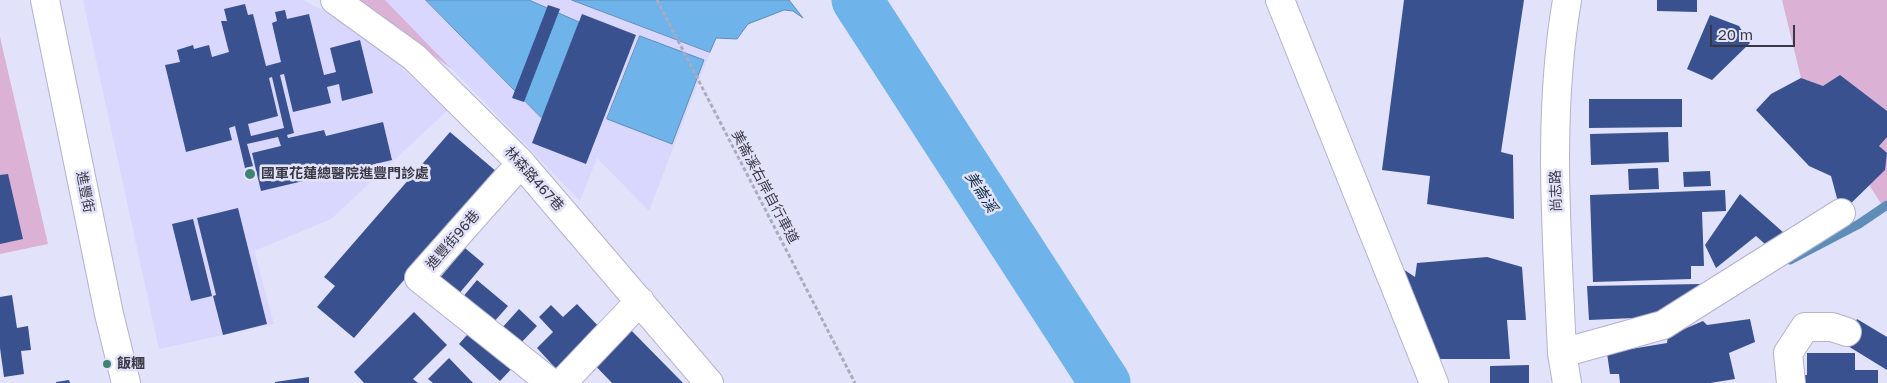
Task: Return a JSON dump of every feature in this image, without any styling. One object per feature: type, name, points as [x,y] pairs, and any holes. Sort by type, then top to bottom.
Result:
[{"type":"street","name":"進豐街","points":[[45,0],[109,314],[126,383]]},
{"type":"street","name":"林森路467巷","points":[[335,0],[414,57],[520,163],[709,383]]},
{"type":"street","points":[[1280,0],[1434,383]]},
{"type":"street","name":"尚志路","points":[[1567,0],[1556,89],[1554,158],[1562,353],[1567,383]]},
{"type":"street","name":"進豐街96巷","points":[[520,163],[420,278],[522,375],[551,383]]},
{"type":"street","points":[[1562,353],[1663,325],[1841,213]]},
{"type":"street","points":[[562,383],[640,301]]},
{"type":"street","points":[[1791,383],[1788,353],[1804,327],[1832,327],[1847,332]]},
{"type":"path","name":"美崙溪右岸自行車道","points":[[657,0],[855,383]]},
{"type":"shaded area","name":"國軍花蓮總醫院進豐門診處","points":[[83,0],[303,0],[324,11],[382,50],[448,110],[331,219],[254,251],[274,324],[159,349]]},
{"type":"shaded area","points":[[357,0],[385,0],[452,69]]},
{"type":"shaded area","points":[[385,0],[572,0],[710,52],[649,211],[597,158],[580,201]]},
{"type":"shaded area","points":[[1782,0],[1887,0],[1887,213],[1801,78]]},
{"type":"shaded area","points":[[0,37],[48,244],[0,254]]},
{"type":"water","points":[[426,0],[529,0],[579,22],[542,118]]},
{"type":"water","points":[[572,0],[789,0],[803,18],[793,11],[784,10],[748,24],[737,39],[716,38],[710,52]]},
{"type":"water","points":[[640,36],[704,60],[672,144],[607,119]]},
{"type":"building","points":[[1404,0],[1524,0],[1501,152],[1513,155],[1514,219],[1427,204],[1430,176],[1382,170]]},
{"type":"building","points":[[1657,0],[1697,0],[1697,12],[1657,11]]},
{"type":"building","points":[[245,4],[248,15],[253,14],[266,66],[281,62],[272,23],[277,21],[275,12],[285,10],[287,19],[309,14],[324,75],[336,72],[330,48],[360,40],[373,93],[342,101],[339,84],[327,87],[331,103],[293,112],[284,74],[280,75],[294,133],[287,135],[288,138],[324,130],[326,136],[383,122],[392,160],[261,191],[252,153],[281,146],[278,137],[247,144],[253,166],[245,168],[235,126],[229,128],[232,140],[186,152],[165,65],[180,62],[177,50],[193,45],[194,49],[209,45],[212,57],[229,52],[221,21],[227,21],[224,9]],"holes":[[[272,77],[284,128],[251,136],[248,124],[278,116],[269,78]]]},
{"type":"building","points":[[548,5],[560,9],[524,102],[512,98]]},
{"type":"building","points":[[582,14],[636,35],[586,164],[532,143]]},
{"type":"building","points":[[1710,15],[1739,26],[1750,43],[1712,80],[1687,69]]},
{"type":"building","points":[[1840,75],[1887,111],[1887,137],[1879,146],[1887,153],[1885,170],[1841,213],[1831,176],[1809,166],[1756,110],[1771,94],[1801,78],[1823,86]]},
{"type":"building","points":[[1589,99],[1682,99],[1682,127],[1589,128]]},
{"type":"building","points":[[450,132],[497,172],[354,338],[317,307],[335,286],[324,277]]},
{"type":"building","points":[[1668,132],[1669,162],[1591,165],[1590,134]]},
{"type":"building","points":[[1658,168],[1659,189],[1629,190],[1628,169]]},
{"type":"building","points":[[1710,171],[1711,186],[1684,187],[1683,172]]},
{"type":"building","points":[[8,174],[23,239],[0,244],[0,175]]},
{"type":"building","points":[[1725,190],[1726,211],[1702,212],[1704,266],[1691,266],[1691,279],[1593,282],[1590,195]]},
{"type":"building","points":[[1740,194],[1784,233],[1765,244],[1756,236],[1716,268],[1705,245]]},
{"type":"building","points":[[238,208],[267,324],[223,335],[213,296],[216,295],[197,218]]},
{"type":"building","points":[[193,219],[212,296],[191,301],[172,224]]},
{"type":"building","points":[[465,248],[484,264],[457,296],[438,280]]},
{"type":"building","points":[[1487,257],[1522,267],[1526,320],[1507,320],[1510,359],[1433,359],[1400,267],[1415,277],[1417,263]]},
{"type":"building","points":[[477,280],[508,306],[493,323],[462,298]]},
{"type":"building","points":[[1701,284],[1685,305],[1656,317],[1589,320],[1587,286]]},
{"type":"building","points":[[12,295],[17,328],[28,326],[31,350],[21,351],[24,374],[4,377],[0,348],[0,297]]},
{"type":"building","points":[[577,304],[603,331],[560,373],[537,348],[553,332],[539,317],[551,305],[563,317]]},
{"type":"building","points":[[519,309],[537,326],[519,345],[501,329]]},
{"type":"building","points":[[414,312],[447,345],[413,379],[418,383],[364,383],[354,372]]},
{"type":"building","points":[[1750,319],[1755,342],[1729,353],[1735,379],[1710,383],[1620,383],[1619,374],[1610,374],[1607,353],[1667,343],[1668,336],[1703,321],[1707,325]]},
{"type":"building","points":[[1857,319],[1887,337],[1887,370],[1843,343]]},
{"type":"building","points":[[624,323],[683,383],[612,383],[588,358]]},
{"type":"building","points":[[474,327],[516,364],[500,381],[459,344]]},
{"type":"building","points":[[1807,353],[1855,353],[1855,370],[1878,370],[1878,383],[1802,383],[1802,375],[1807,375]]},
{"type":"building","points":[[449,358],[473,383],[433,383],[428,379]]},
{"type":"building","points":[[1529,365],[1529,383],[1490,383],[1490,366]]},
{"type":"building","points":[[309,377],[309,383],[275,383],[275,382]]},
{"type":"building","points":[[69,380],[70,383],[56,383],[56,382]]},
{"type":"waterway","name":"美崙溪","points":[[857,0],[1105,383]]},
{"type":"waterway","points":[[1790,260],[1859,224],[1887,205]]},
{"type":"place","name":"國軍花蓮總醫院進豐門診處","points":[[250,174]]},
{"type":"place","name":"飯糰","points":[[107,364]]}]
